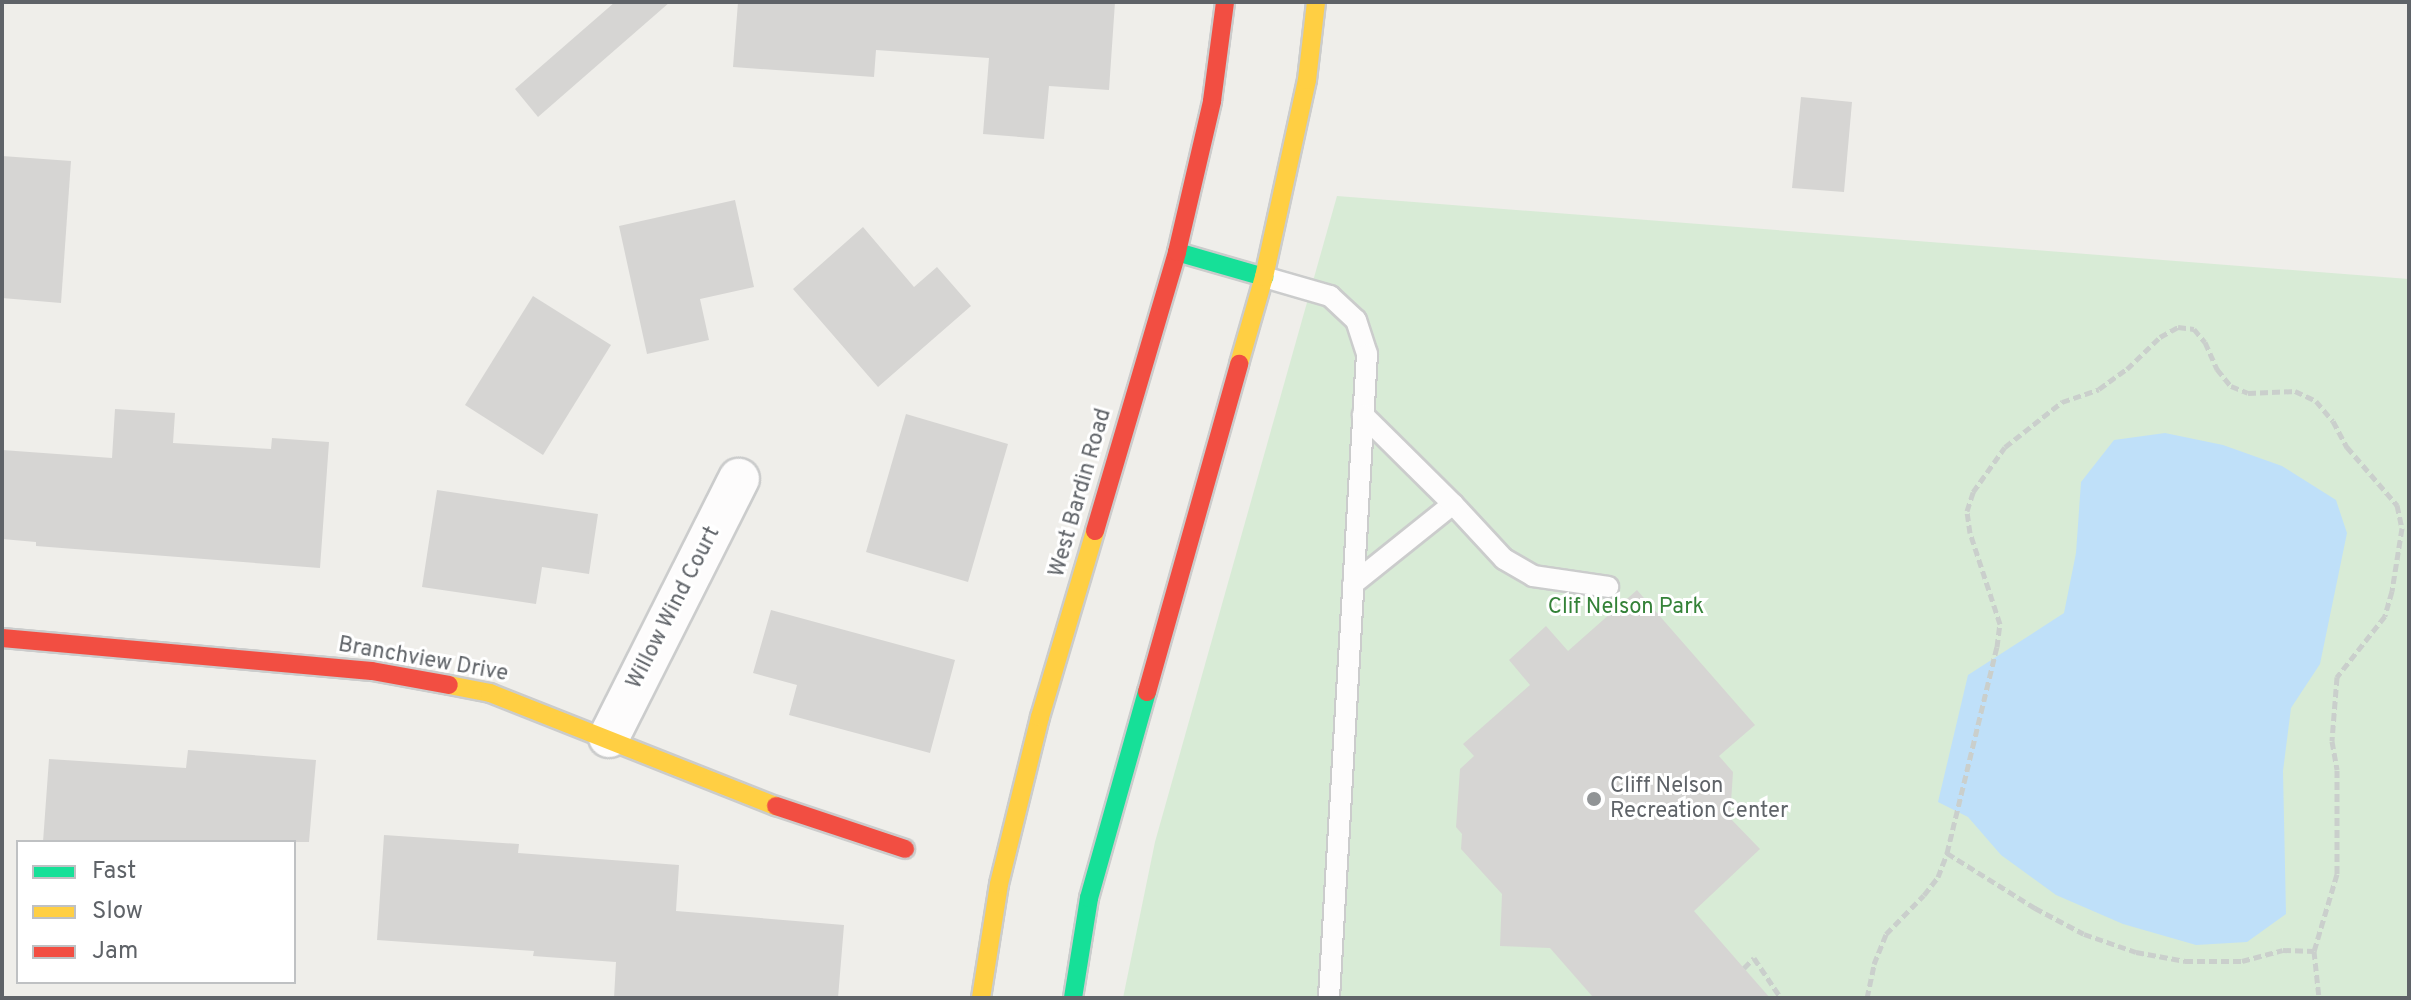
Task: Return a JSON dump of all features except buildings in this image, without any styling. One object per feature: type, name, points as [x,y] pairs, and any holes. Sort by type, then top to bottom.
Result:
[{"type":"street","name":"West Bardin Road","points":[[981,998],[999,884],[1040,717],[1177,252],[1212,101],[1225,2]]},
{"type":"street","points":[[1073,998],[1089,898],[1264,277],[1307,80],[1316,2]]},
{"type":"street","points":[[1177,252],[1264,277]]},
{"type":"street","name":"Willow Wind Court","points":[[609,737],[739,479]]},
{"type":"street","name":"Branchview Drive","points":[[2,638],[372,671],[490,693],[609,737],[732,791],[905,849]]},
{"type":"lane","points":[[1264,277],[1330,296],[1356,320],[1367,354],[1329,998]]},
{"type":"lane","points":[[1363,415],[1504,559],[1533,576],[1608,587]]},
{"type":"lane","points":[[1353,584],[1453,504]]},
{"type":"path","points":[[1867,998],[1874,964],[1886,934],[1938,877],[1947,853],[1997,647],[2000,624],[1970,533],[1967,511],[1980,481],[2005,447],[2062,402],[2099,389],[2127,369],[2160,337],[2178,327],[2194,329],[2205,342],[2217,369],[2231,386],[2248,393],[2295,391],[2316,401],[2333,421],[2347,447],[2397,505],[2402,528],[2385,616],[2337,677],[2332,741],[2337,770],[2337,874],[2314,951],[2319,998]]},
{"type":"path","points":[[1947,853],[2059,921],[2136,952],[2199,961],[2242,961],[2283,950],[2314,951]]},
{"type":"path","points":[[1744,968],[1754,958],[1781,998]]},
{"type":"green space","name":"Clif Nelson Park","points":[[1337,196],[2409,279],[2409,998],[1123,998],[1155,842]]},
{"type":"water","points":[[2165,433],[2223,445],[2282,466],[2336,500],[2347,533],[2320,664],[2291,708],[2283,771],[2286,914],[2247,942],[2196,945],[2123,924],[2056,895],[2001,855],[1968,817],[1938,802],[1968,675],[2064,613],[2076,553],[2081,482],[2114,440]]},
{"type":"traffic: fast","points":[[1177,252],[1264,277]]},
{"type":"traffic: fast","points":[[1073,998],[1089,898],[1147,692]]},
{"type":"traffic: slow","points":[[1239,364],[1264,277],[1307,80],[1316,2]]},
{"type":"traffic: slow","points":[[981,998],[999,884],[1040,717],[1095,531]]},
{"type":"traffic: slow","points":[[449,685],[490,693],[776,806]]},
{"type":"traffic: jam","points":[[1095,531],[1177,252],[1212,101],[1225,2]]},
{"type":"traffic: jam","points":[[1147,692],[1239,364]]},
{"type":"traffic: jam","points":[[2,638],[372,671],[449,685]]},
{"type":"traffic: jam","points":[[776,806],[905,849]]},
{"type":"place","name":"Cliff Nelson Recreation Center","points":[[1594,799]]}]
